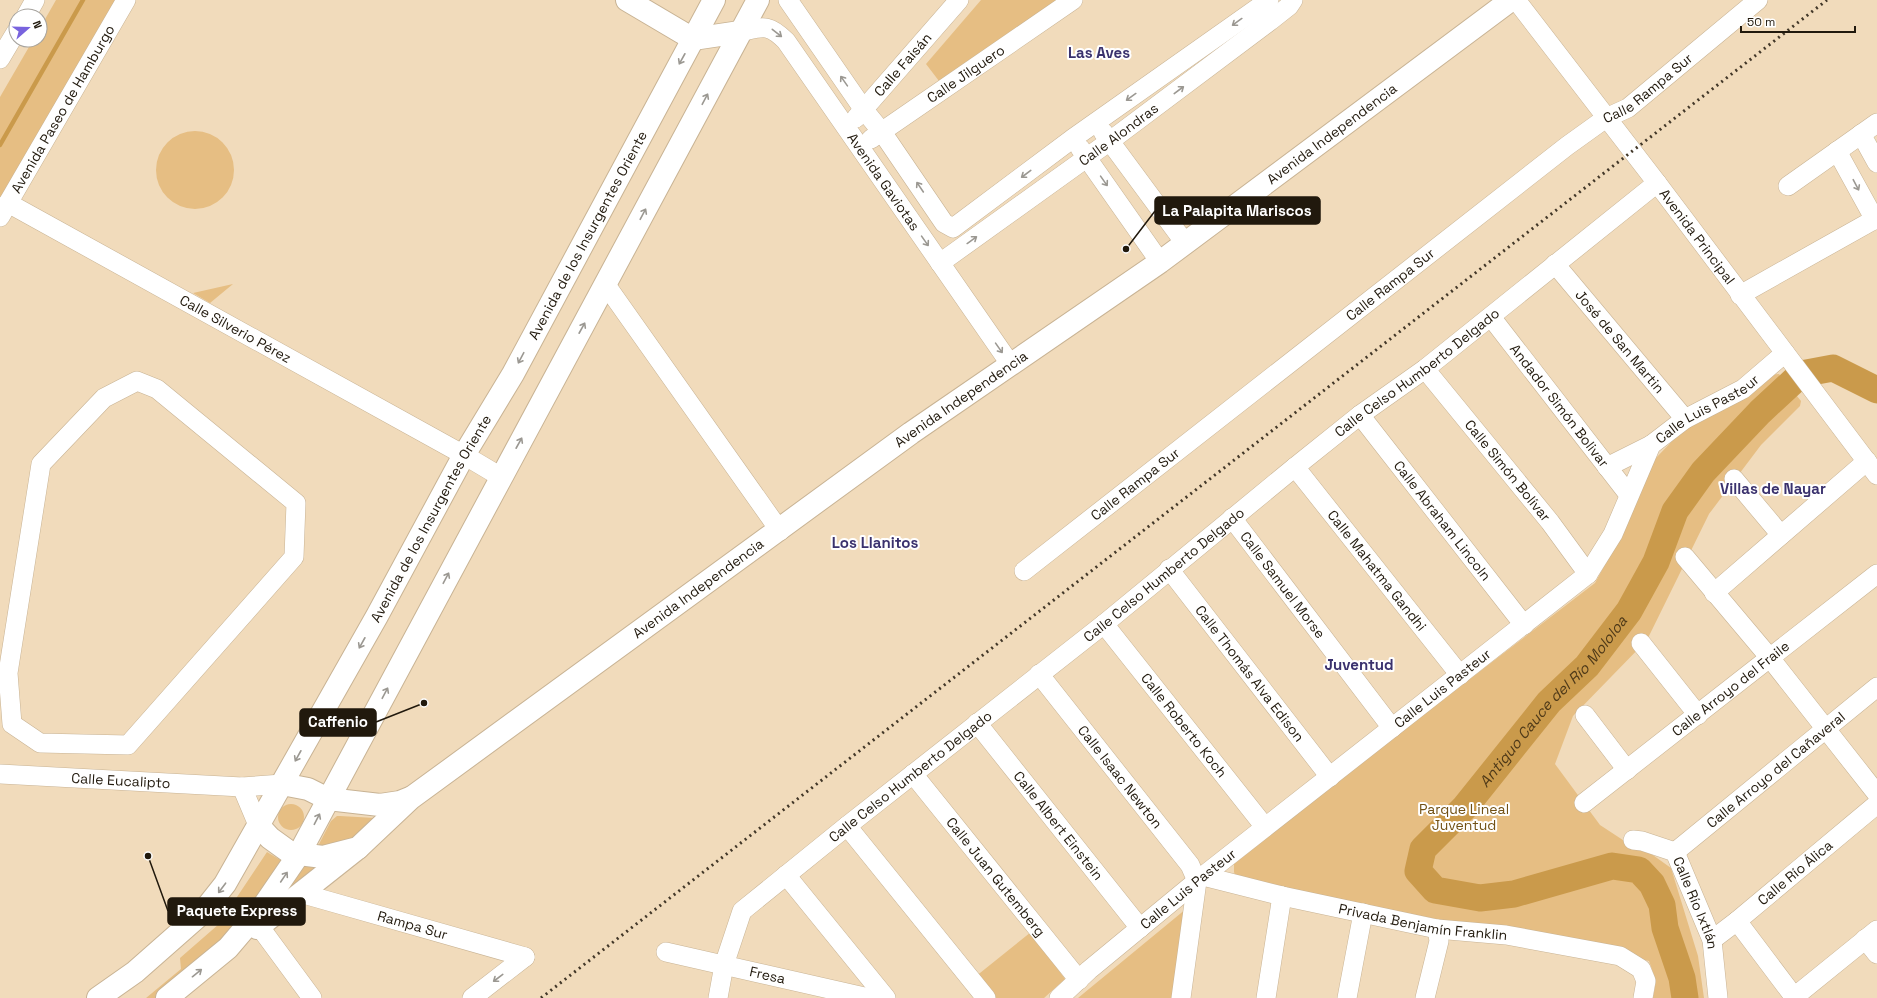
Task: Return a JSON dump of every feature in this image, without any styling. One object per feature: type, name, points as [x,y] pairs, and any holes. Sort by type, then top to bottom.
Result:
[{"type":"main road","points":[[627,0],[693,39],[740,32]]},
{"type":"main road","name":"Avenida de los Insurgentes Oriente","points":[[110,995],[134,972],[202,913],[225,884],[377,616],[464,455],[513,374],[714,0]]},
{"type":"main road","points":[[167,998],[228,948],[262,908],[299,854],[758,0]]},
{"type":"main road","name":"Avenida Independencia","points":[[228,948],[259,926],[358,848],[411,798],[780,531],[911,434],[1160,262],[1511,0]]},
{"type":"main road","name":"Calle Eucalipto","points":[[282,784],[308,789],[328,799]]},
{"type":"main road","name":"Avenida Independencia","points":[[328,799],[380,805],[400,802],[411,798]]},
{"type":"main road","points":[[258,825],[279,845],[299,854],[323,857],[358,848]]},
{"type":"street","name":"Avenida Paseo de Hamburgo","points":[[4,210],[126,0]]},
{"type":"street","name":"Avenida Gaviotas","points":[[788,0],[864,110],[882,132],[944,223],[952,228]]},
{"type":"street","name":"Calle Faisán","points":[[845,128],[864,110],[959,0]]},
{"type":"street","name":"Calle Jilguero","points":[[859,146],[882,132],[1073,0]]},
{"type":"street","name":"Avenida Principal","points":[[1516,0],[1872,468]]},
{"type":"street","name":"Calle Rampa Sur","points":[[1024,571],[1567,146],[1606,118],[1628,108],[1758,0]]},
{"type":"street","points":[[1261,2],[1270,21]]},
{"type":"street","name":"Calle Alondras","points":[[952,228],[1261,2]]},
{"type":"street","name":"Calle Alondras","points":[[940,263],[1110,141],[1270,21],[1289,2]]},
{"type":"street","name":"Avenida Gaviotas","points":[[740,32],[768,27],[776,31],[786,41],[1011,365]]},
{"type":"street","points":[[0,59],[8,46]]},
{"type":"street","points":[[1095,123],[1185,243]]},
{"type":"street","points":[[1788,186],[1877,123]]},
{"type":"street","points":[[1861,134],[1877,163]]},
{"type":"street","points":[[1072,139],[1087,157],[1160,262]]},
{"type":"street","points":[[1740,295],[1876,219],[1838,151]]},
{"type":"street","name":"Calle Celso Humberto Delgado","points":[[718,998],[724,965],[742,911],[847,826],[1104,624],[1294,467],[1360,415],[1425,369],[1657,184]]},
{"type":"street","name":"Calle Silverio Pérez","points":[[4,210],[464,455],[501,477]]},
{"type":"street","name":"José de San Martin","points":[[1555,264],[1685,418]]},
{"type":"street","points":[[606,284],[780,531]]},
{"type":"street","name":"Andador Simón Bolivar","points":[[1491,317],[1629,495]]},
{"type":"street","name":"Calle Luis Pasteur","points":[[1059,998],[1140,928],[1200,879],[1588,574],[1613,534],[1651,445],[1685,418],[1743,388],[1788,357]]},
{"type":"street","name":"Calle Simón Bolívar","points":[[1425,369],[1550,522],[1588,574]]},
{"type":"street","points":[[137,381],[157,389],[296,502],[294,557],[128,745],[40,743],[12,724],[4,673],[41,464],[104,398],[137,381]]},
{"type":"street","name":"Calle Abraham Lincoln","points":[[1360,415],[1524,625]]},
{"type":"street","points":[[1607,467],[1651,445]]},
{"type":"street","name":"Calle Mahatma Gandhi","points":[[1294,467],[1460,675]]},
{"type":"street","points":[[1714,593],[1780,535],[1872,468]]},
{"type":"street","points":[[1734,479],[1780,535]]},
{"type":"street","name":"Calle Samuel Morse","points":[[1232,518],[1392,728]]},
{"type":"street","points":[[1685,557],[1770,658],[1877,794]]},
{"type":"street","name":"Calle Thomás Alva Edison","points":[[1169,569],[1330,777]]},
{"type":"street","name":"Calle Arroyo del Fraile","points":[[1584,803],[1877,574]]},
{"type":"street","name":"Calle Roberto Koch","points":[[1104,624],[1266,827]]},
{"type":"street","points":[[1641,644],[1698,715]]},
{"type":"street","name":"Calle Isaac Newton","points":[[1039,674],[1200,879]]},
{"type":"street","name":"Calle Arroyo del Cañaveral","points":[[1675,852],[1877,687]]},
{"type":"street","points":[[1585,715],[1627,770]]},
{"type":"street","name":"Calle Albert Einstein","points":[[977,723],[1140,928]]},
{"type":"street","name":"Calle Eucalipto","points":[[0,774],[242,787],[282,784]]},
{"type":"street","name":"Calle Juan Gutemberg","points":[[913,774],[1079,980]]},
{"type":"street","points":[[242,787],[258,825]]},
{"type":"street","name":"Calle Río Álica","points":[[1712,940],[1737,921],[1877,804]]},
{"type":"street","points":[[847,826],[986,998]]},
{"type":"street","name":"Calle Río Ixtlán","points":[[1633,840],[1642,841],[1675,852],[1712,940],[1718,998]]},
{"type":"street","points":[[786,875],[886,998]]},
{"type":"street","points":[[1181,998],[1200,879]]},
{"type":"street","name":"Privada Benjamín Franklin","points":[[1200,879],[1437,928],[1506,935],[1620,956],[1641,969],[1646,981],[1643,998]]},
{"type":"street","name":"Rampa Sur","points":[[300,893],[525,957],[472,998]]},
{"type":"street","points":[[1266,998],[1282,896]]},
{"type":"street","points":[[1347,998],[1363,913]]},
{"type":"street","points":[[1737,921],[1794,998],[1871,935],[1877,954]]},
{"type":"street","points":[[259,926],[312,998]]},
{"type":"street","points":[[1425,998],[1439,941],[1437,928]]},
{"type":"street","name":"Fresa","points":[[666,952],[869,998]]},
{"type":"green space","points":[[56,0],[116,0],[0,201],[0,97],[28,48],[48,48],[48,14]]},
{"type":"green space","points":[[981,0],[1057,0],[939,81],[926,64]]},
{"type":"green space","points":[[195,131],[210,134],[223,142],[231,155],[234,170],[231,185],[223,198],[210,206],[195,209],[180,206],[167,198],[159,185],[156,170],[159,155],[167,142],[180,134]]},
{"type":"green space","points":[[233,284],[210,303],[193,293]]},
{"type":"green space","name":"Parque Lineal Juventud","points":[[1779,374],[1801,401],[1800,406],[1761,445],[1709,514],[1647,640],[1573,716],[1555,764],[1600,825],[1632,846],[1643,848],[1671,868],[1698,956],[1704,998],[1653,998],[1656,981],[1649,961],[1582,945],[1451,922],[1236,878],[1234,864],[1358,765],[1595,583],[1618,541],[1654,460],[1680,433],[1769,375]]},
{"type":"green space","points":[[291,804],[300,808],[304,817],[300,826],[291,830],[282,826],[278,817],[282,808]]},
{"type":"green space","points":[[337,816],[375,818],[349,846],[318,846],[331,821]]},
{"type":"green space","points":[[267,852],[282,861],[267,886],[222,943],[156,998],[146,998],[181,969],[180,958],[219,924]]},
{"type":"green space","points":[[308,860],[319,865],[289,889]]},
{"type":"green space","points":[[1192,904],[1176,998],[1078,998]]},
{"type":"green space","points":[[1031,932],[1065,979],[1044,998],[992,998],[975,977]]},
{"type":"waterway","points":[[0,145],[83,0]]},
{"type":"waterway","name":"Antiguo Cauce del Río Mololoa","points":[[1685,998],[1682,978],[1665,928],[1662,905],[1652,884],[1639,870],[1612,866],[1514,894],[1480,898],[1435,890],[1418,871],[1423,849],[1465,807],[1549,702],[1587,666],[1629,611],[1656,562],[1675,511],[1703,472],[1760,412],[1801,374],[1833,368],[1877,390]]},
{"type":"railway","points":[[541,998],[1827,0]]},
{"type":"place","name":"La Palapita Mariscos","points":[[1126,249]]},
{"type":"place","name":"Caffenio","points":[[424,703]]},
{"type":"place","name":"Paquete Express","points":[[148,856]]},
{"type":"district","name":"Las Aves","points":[[1099,53]]},
{"type":"district","name":"Villas de Nayar","points":[[1773,489]]},
{"type":"district","name":"Los Llanitos","points":[[875,543]]},
{"type":"district","name":"Juventud","points":[[1359,665]]}]
